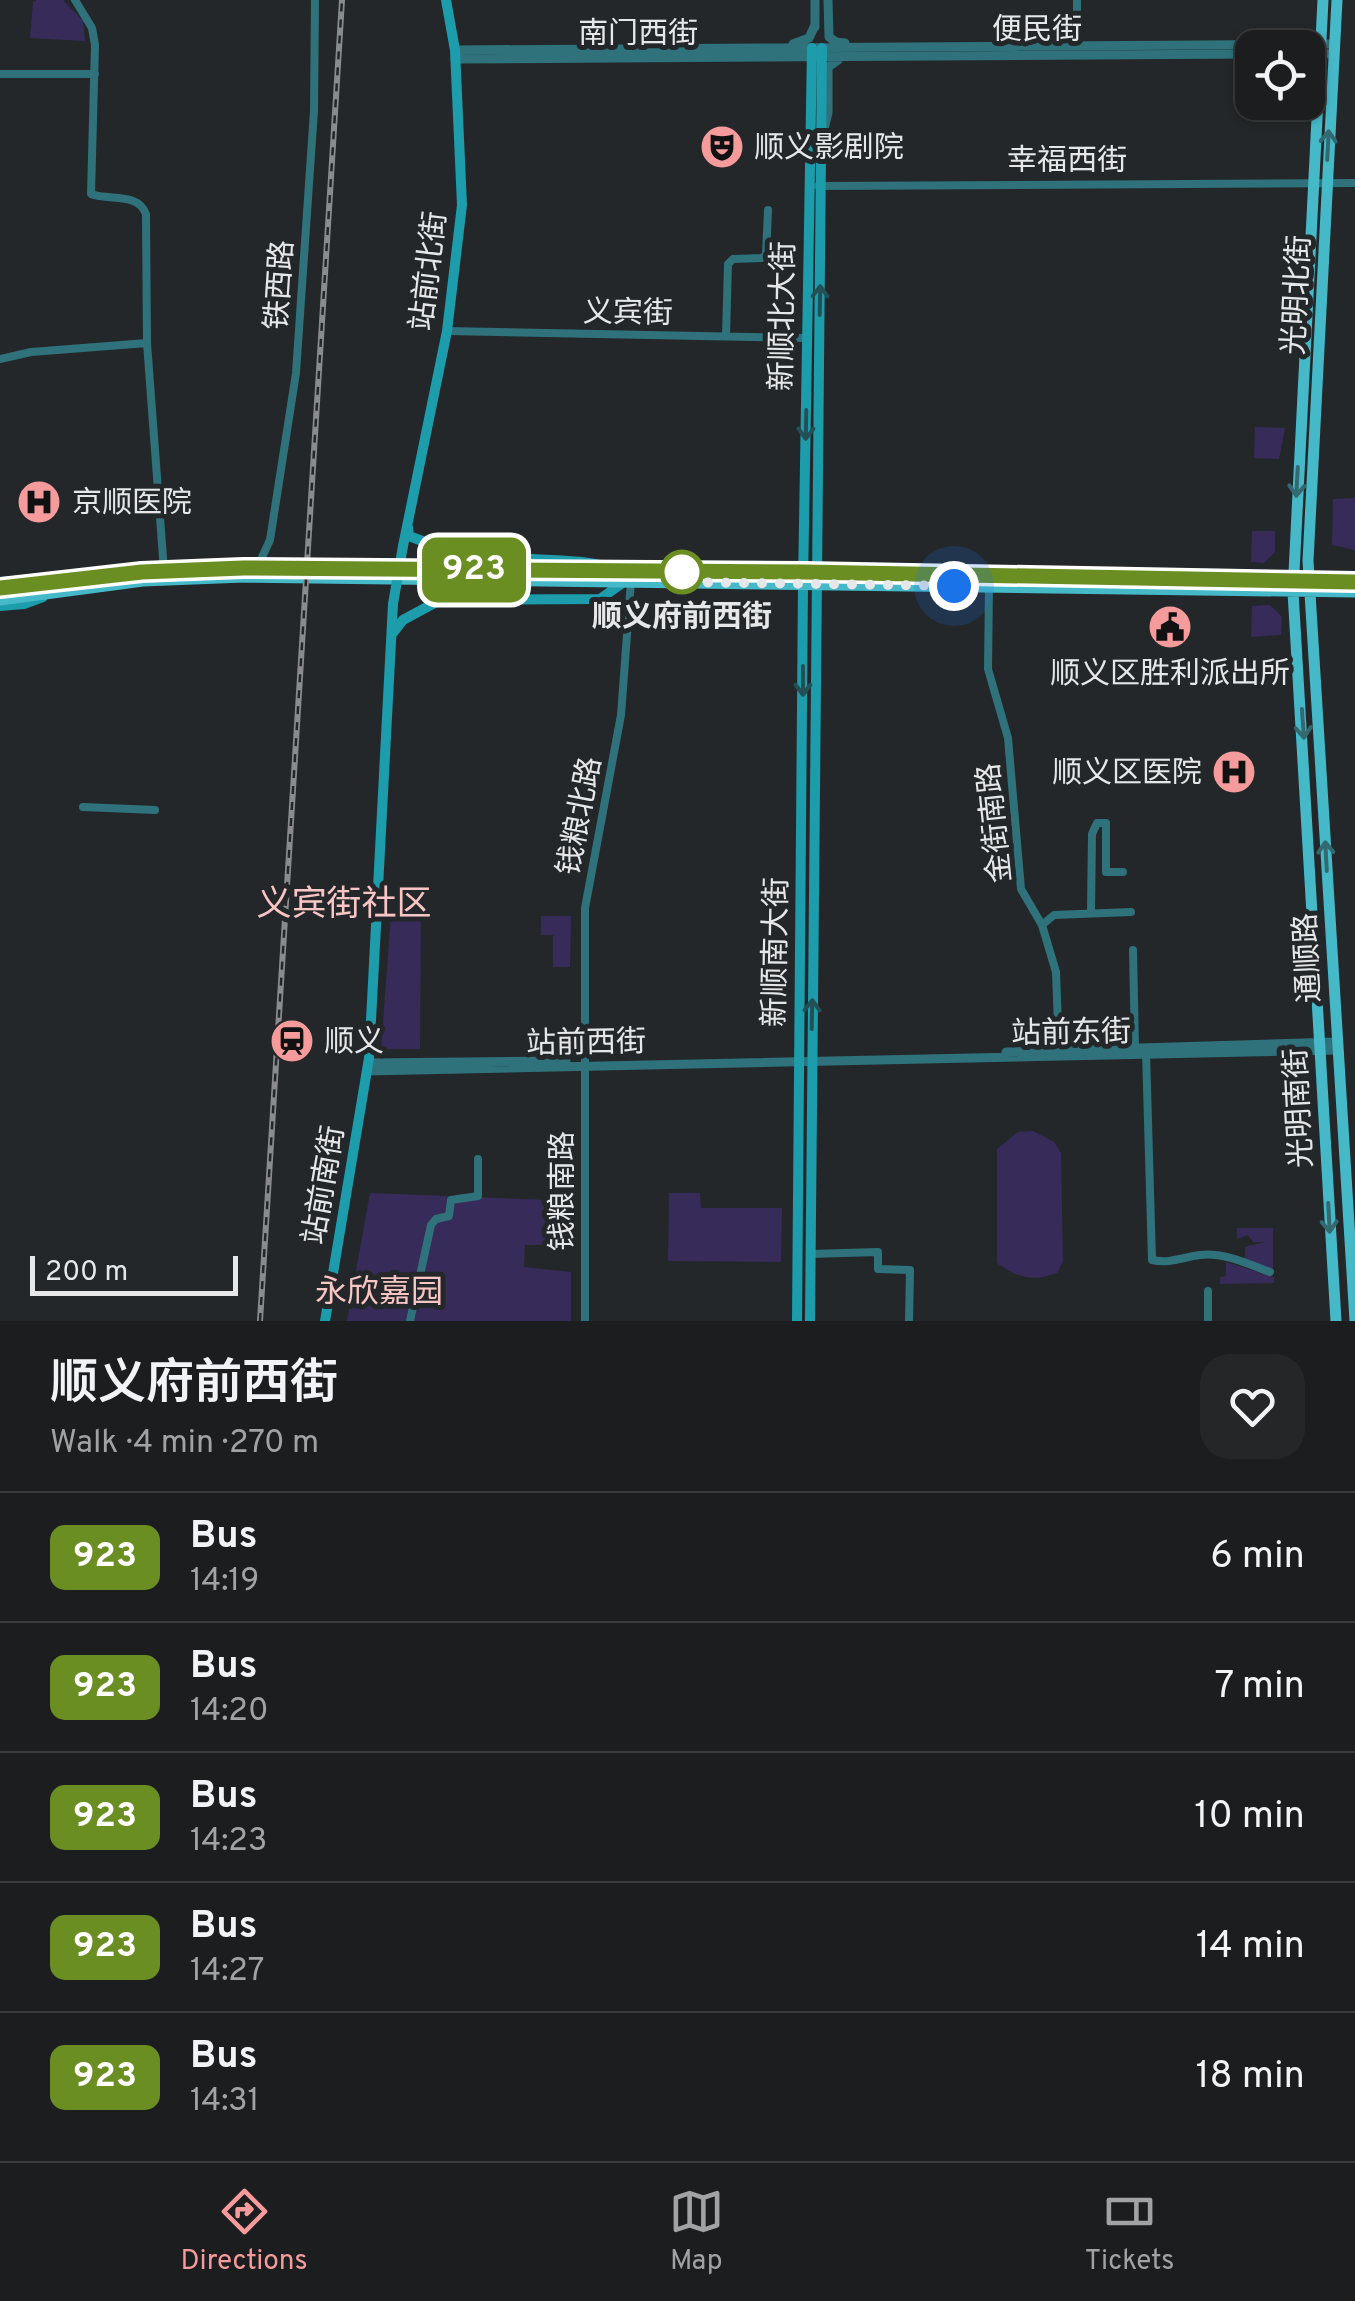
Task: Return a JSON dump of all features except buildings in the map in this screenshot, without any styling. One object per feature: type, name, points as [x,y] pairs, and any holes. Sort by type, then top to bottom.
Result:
[{"type":"main road","name":"站前北街","points":[[391,642],[402,546],[448,332],[462,205],[455,54],[446,0]]},
{"type":"main road","points":[[1323,0],[1323,30]]},
{"type":"main road","points":[[1325,43],[1337,0]]},
{"type":"main road","name":"新顺北大街","points":[[810,578],[817,53]]},
{"type":"main road","points":[[1293,587],[1321,120]]},
{"type":"main road","name":"光明北街","points":[[1308,587],[1320,183]]},
{"type":"main road","name":"新顺北大街","points":[[810,578],[807,338],[815,186]]},
{"type":"main road","points":[[407,524],[409,536],[440,548],[512,558],[600,563],[627,578]]},
{"type":"main road","points":[[0,603],[49,588],[164,571],[257,568],[627,578]]},
{"type":"main road","points":[[0,585],[49,588],[211,578],[810,578],[1293,587]]},
{"type":"main road","points":[[368,1064],[391,642],[397,625],[440,600],[600,599],[627,578]]},
{"type":"main road","points":[[810,578],[989,586],[1308,587],[1355,582]]},
{"type":"main road","name":"新顺南大街","points":[[797,1321],[805,1060],[810,578]]},
{"type":"main road","name":"光明南街","points":[[1293,587],[1336,1321]]},
{"type":"main road","points":[[1308,587],[1355,592]]},
{"type":"main road","name":"通顺路","points":[[1308,587],[1354,1321]]},
{"type":"main road","name":"新顺南大街","points":[[805,1060],[810,1321]]},
{"type":"main road","name":"站前南街","points":[[325,1321],[368,1064]]},
{"type":"street","points":[[74,0],[92,28],[92,194],[135,200],[146,214],[147,342],[164,571]]},
{"type":"street","name":"铁西路","points":[[257,568],[270,540],[296,372],[314,111],[315,0]]},
{"type":"street","points":[[816,0],[817,53]]},
{"type":"street","points":[[817,53],[826,0]]},
{"type":"street","points":[[826,0],[828,32],[836,42],[889,42],[915,51]]},
{"type":"street","points":[[1078,0],[1078,46]]},
{"type":"street","points":[[731,53],[747,45],[802,43],[815,25]]},
{"type":"street","name":"便民街","points":[[817,53],[1078,46],[1235,49]]},
{"type":"street","points":[[815,135],[828,113],[831,62],[892,60],[915,51]]},
{"type":"street","name":"便民街","points":[[915,51],[1235,54]]},
{"type":"street","points":[[731,53],[751,62],[806,64],[815,135]]},
{"type":"street","name":"南门西街","points":[[455,54],[817,53]]},
{"type":"street","points":[[0,74],[94,74]]},
{"type":"street","name":"幸福西街","points":[[815,186],[1355,183]]},
{"type":"street","points":[[726,336],[728,264],[732,259],[766,255],[768,210]]},
{"type":"street","name":"义宾街","points":[[448,332],[807,338]]},
{"type":"street","points":[[0,359],[31,352],[147,342]]},
{"type":"street","name":"钱粮北路","points":[[585,1064],[584,908],[621,716],[627,578]]},
{"type":"street","name":"金街南路","points":[[989,586],[988,669],[1008,738],[1022,888],[1042,925],[1056,972],[1059,1051]]},
{"type":"street","points":[[82,807],[155,810]]},
{"type":"street","points":[[1092,912],[1092,834],[1098,822],[1106,823],[1106,872],[1123,872]]},
{"type":"street","points":[[1042,925],[1054,914],[1131,912]]},
{"type":"street","points":[[1133,950],[1152,1260],[1221,1255],[1270,1272]]},
{"type":"street","name":"站前东街","points":[[805,1060],[1338,1046]]},
{"type":"street","name":"站前东街","points":[[805,1060],[1142,1051]]},
{"type":"street","name":"站前西街","points":[[368,1064],[805,1060]]},
{"type":"street","name":"钱粮南路","points":[[585,1064],[585,1321]]},
{"type":"street","points":[[410,1321],[431,1225],[436,1219],[449,1216],[452,1200],[478,1196],[478,1159]]},
{"type":"street","points":[[810,1254],[878,1252],[878,1269],[910,1270],[909,1321]]},
{"type":"street","points":[[1208,1290],[1208,1321]]},
{"type":"shaded area","points":[[63,0],[83,21],[85,41],[30,38],[33,2]]},
{"type":"shaded area","points":[[1255,427],[1285,428],[1279,459],[1254,458]]},
{"type":"shaded area","points":[[1355,498],[1355,550],[1332,545],[1333,499]]},
{"type":"shaded area","points":[[1252,531],[1275,531],[1275,552],[1264,563],[1251,562]]},
{"type":"shaded area","points":[[1270,605],[1282,617],[1281,635],[1251,637],[1252,606]]},
{"type":"shaded area","points":[[391,915],[421,916],[420,1049],[381,1049]]},
{"type":"shaded area","points":[[541,916],[571,916],[570,967],[553,967],[553,935],[541,935]]},
{"type":"shaded area","points":[[1033,1131],[1054,1142],[1061,1153],[1063,1262],[1057,1273],[1033,1278],[997,1263],[997,1149],[1018,1132]]},
{"type":"shaded area","points":[[370,1193],[547,1200],[548,1223],[568,1226],[568,1245],[525,1245],[524,1267],[571,1272],[571,1321],[347,1321]]},
{"type":"shaded area","points":[[669,1193],[700,1193],[701,1208],[782,1208],[781,1262],[668,1261]]},
{"type":"shaded area","points":[[1237,1228],[1273,1228],[1273,1271],[1245,1259],[1245,1247],[1265,1242],[1253,1242],[1248,1235],[1237,1239]]},
{"type":"shaded area","points":[[1226,1262],[1274,1277],[1274,1283],[1220,1284],[1220,1277],[1226,1276]]},
{"type":"railway","points":[[260,1321],[342,0]]},
{"type":"bus line","name":"923","points":[[0,588],[142,572],[243,568],[804,572],[1355,582]]},
{"type":"place","name":"顺义影剧院","points":[[722,147]]},
{"type":"place","name":"京顺医院","points":[[39,502]]},
{"type":"place","name":"顺义府前西街","points":[[682,572]]},
{"type":"place","name":"顺义区胜利派出所","points":[[1170,627]]},
{"type":"place","name":"顺义区医院","points":[[1234,772]]},
{"type":"place","name":"顺义","points":[[292,1041]]},
{"type":"district","name":"义宾街社区","points":[[344,903]]},
{"type":"district","name":"永欣嘉园","points":[[379,1291]]},
{"type":"route","points":[[682,572],[682,582],[954,586]]}]
